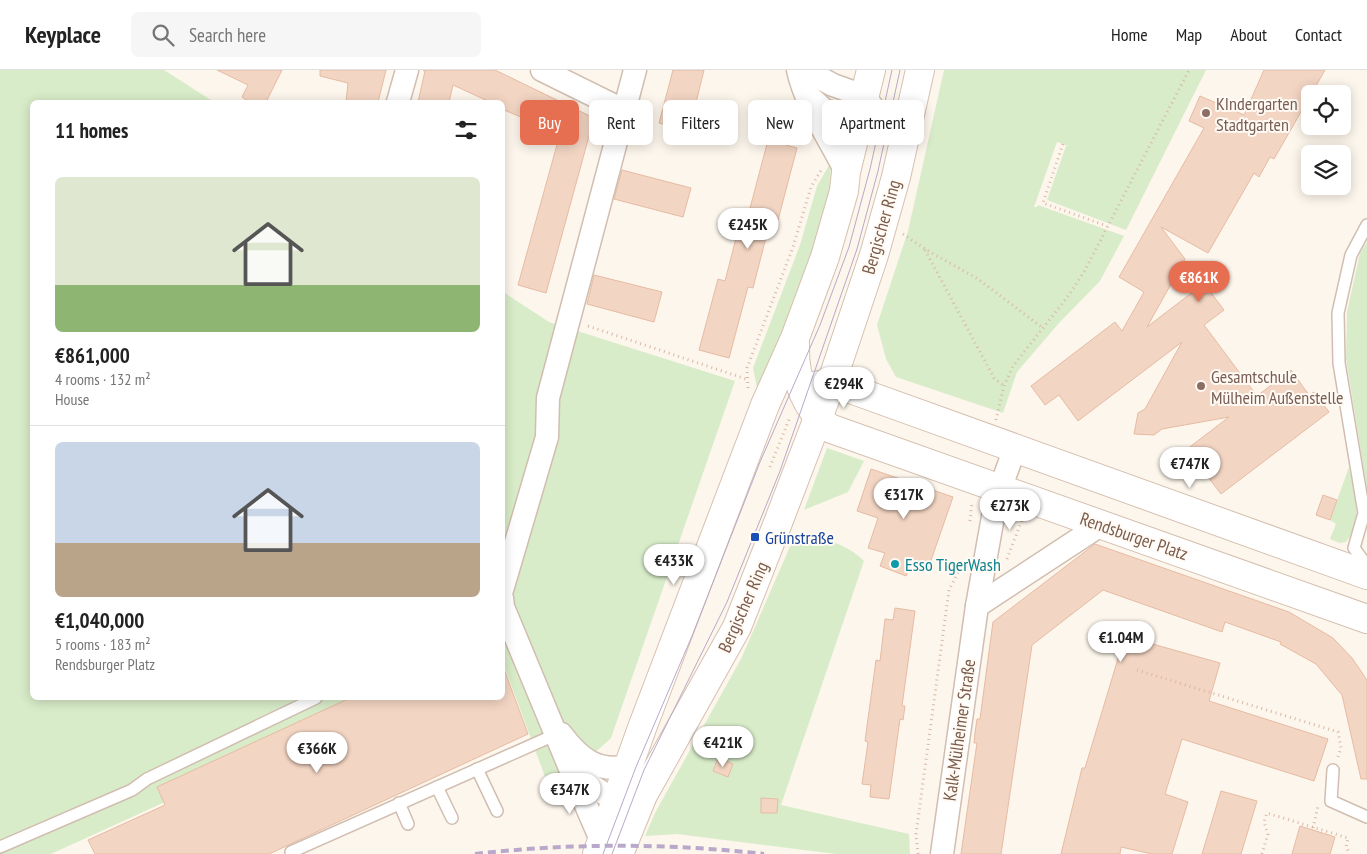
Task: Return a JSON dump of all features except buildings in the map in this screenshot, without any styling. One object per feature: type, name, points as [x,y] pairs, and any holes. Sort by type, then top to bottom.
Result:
[{"type":"main road","points":[[869,100],[871,70]]},
{"type":"main road","name":"Bergischer Ring","points":[[913,100],[920,70]]},
{"type":"main road","points":[[606,850],[629,792],[757,399],[795,338],[825,257],[844,192],[840,160],[849,145]]},
{"type":"main road","name":"Bergischer Ring","points":[[629,792],[736,627],[831,384],[874,256],[903,145]]},
{"type":"main road","points":[[795,338],[794,366],[801,388],[818,418]]},
{"type":"main road","points":[[757,399],[801,388],[831,384],[845,387],[1362,574]]},
{"type":"main road","name":"Rendsburger Platz","points":[[818,418],[830,428],[1367,619]]},
{"type":"street","points":[[399,100],[407,70]]},
{"type":"street","points":[[542,70],[603,100]]},
{"type":"street","points":[[628,100],[635,70]]},
{"type":"street","points":[[798,70],[806,94],[840,160]]},
{"type":"street","points":[[805,70],[833,85],[852,100]]},
{"type":"street","points":[[806,94],[822,108]]},
{"type":"street","points":[[505,580],[547,437],[548,398],[616,145]]},
{"type":"street","name":"Kalk-Mülheimer Straße","points":[[942,854],[977,606],[1000,489],[1015,448]]},
{"type":"street","points":[[977,606],[1102,524]]},
{"type":"street","points":[[507,628],[556,728],[572,773],[606,850]]},
{"type":"street","points":[[556,728],[573,749],[590,762],[611,770],[629,792]]},
{"type":"street","points":[[572,773],[591,786],[629,792]]},
{"type":"lane","points":[[1362,574],[1362,559],[1354,548],[1364,513],[1338,363],[1338,313],[1351,255],[1367,224]]},
{"type":"lane","points":[[0,847],[132,790],[147,779],[312,700]]},
{"type":"lane","points":[[291,852],[363,826],[399,803],[477,769],[556,728]]},
{"type":"lane","points":[[477,769],[497,811]]},
{"type":"lane","points":[[1333,770],[1331,801],[1367,817]]},
{"type":"lane","points":[[437,787],[452,818]]},
{"type":"lane","points":[[399,803],[408,824]]},
{"type":"path","points":[[989,439],[999,412],[1004,386],[1013,366],[1069,295],[1189,70]]},
{"type":"path","points":[[1063,144],[1043,202],[1107,226]]},
{"type":"path","points":[[757,399],[746,379],[747,368],[793,247],[811,187],[840,160]]},
{"type":"path","points":[[900,232],[925,249],[978,279],[1043,328]]},
{"type":"path","points":[[925,249],[994,378],[1004,386]]},
{"type":"path","points":[[569,320],[746,379]]},
{"type":"path","points":[[770,467],[790,417]]},
{"type":"path","points":[[970,526],[972,500]]},
{"type":"path","points":[[918,854],[916,834],[949,590],[967,555]]},
{"type":"path","points":[[1137,670],[1338,732],[1342,748],[1333,770]]},
{"type":"path","points":[[1262,854],[1268,834],[1264,822],[1267,813],[1348,838],[1346,847],[1350,854]]},
{"type":"green space","points":[[0,70],[164,70],[211,100],[30,100],[30,700],[389,700],[51,854],[0,854]]},
{"type":"green space","points":[[944,70],[1206,70],[1126,230],[1047,200],[1066,146],[1068,146],[1057,142],[1034,207],[1038,205],[1124,236],[1100,281],[1059,323],[1017,372],[1003,413],[896,377],[886,359],[877,325],[908,231]]},
{"type":"green space","points":[[831,162],[830,190],[809,263],[759,397],[753,368],[800,245],[817,186]]},
{"type":"green space","points":[[1367,242],[1367,489],[1346,359],[1347,312],[1360,253]]},
{"type":"green space","points":[[505,293],[549,322],[735,381],[611,738],[551,793],[505,668]]},
{"type":"green space","points":[[827,448],[864,461],[848,492],[804,510]]},
{"type":"green space","points":[[1349,467],[1355,496],[1355,524],[1346,542],[1340,543],[1330,539],[1336,524],[1330,520]]},
{"type":"green space","points":[[795,535],[804,535],[841,545],[864,561],[781,805],[909,834],[910,854],[836,854],[677,834],[645,836],[656,811],[741,659]]},
{"type":"tram line","points":[[603,854],[636,767],[692,636],[760,462],[820,325],[849,247],[870,169],[892,70]]},
{"type":"tram line","points":[[612,854],[644,770],[727,602],[780,471],[857,249],[878,171],[900,70]]},
{"type":"railway","points":[[475,854],[583,846],[655,846],[764,854]]},
{"type":"place","name":"KIndergarten Stadtgarten","points":[[1206,113]]},
{"type":"place","name":"Gesamtschule Mülheim Außenstelle","points":[[1201,386]]},
{"type":"place","name":"Grünstraße","points":[[755,537]]},
{"type":"place","name":"Esso TigerWash","points":[[895,564]]}]
